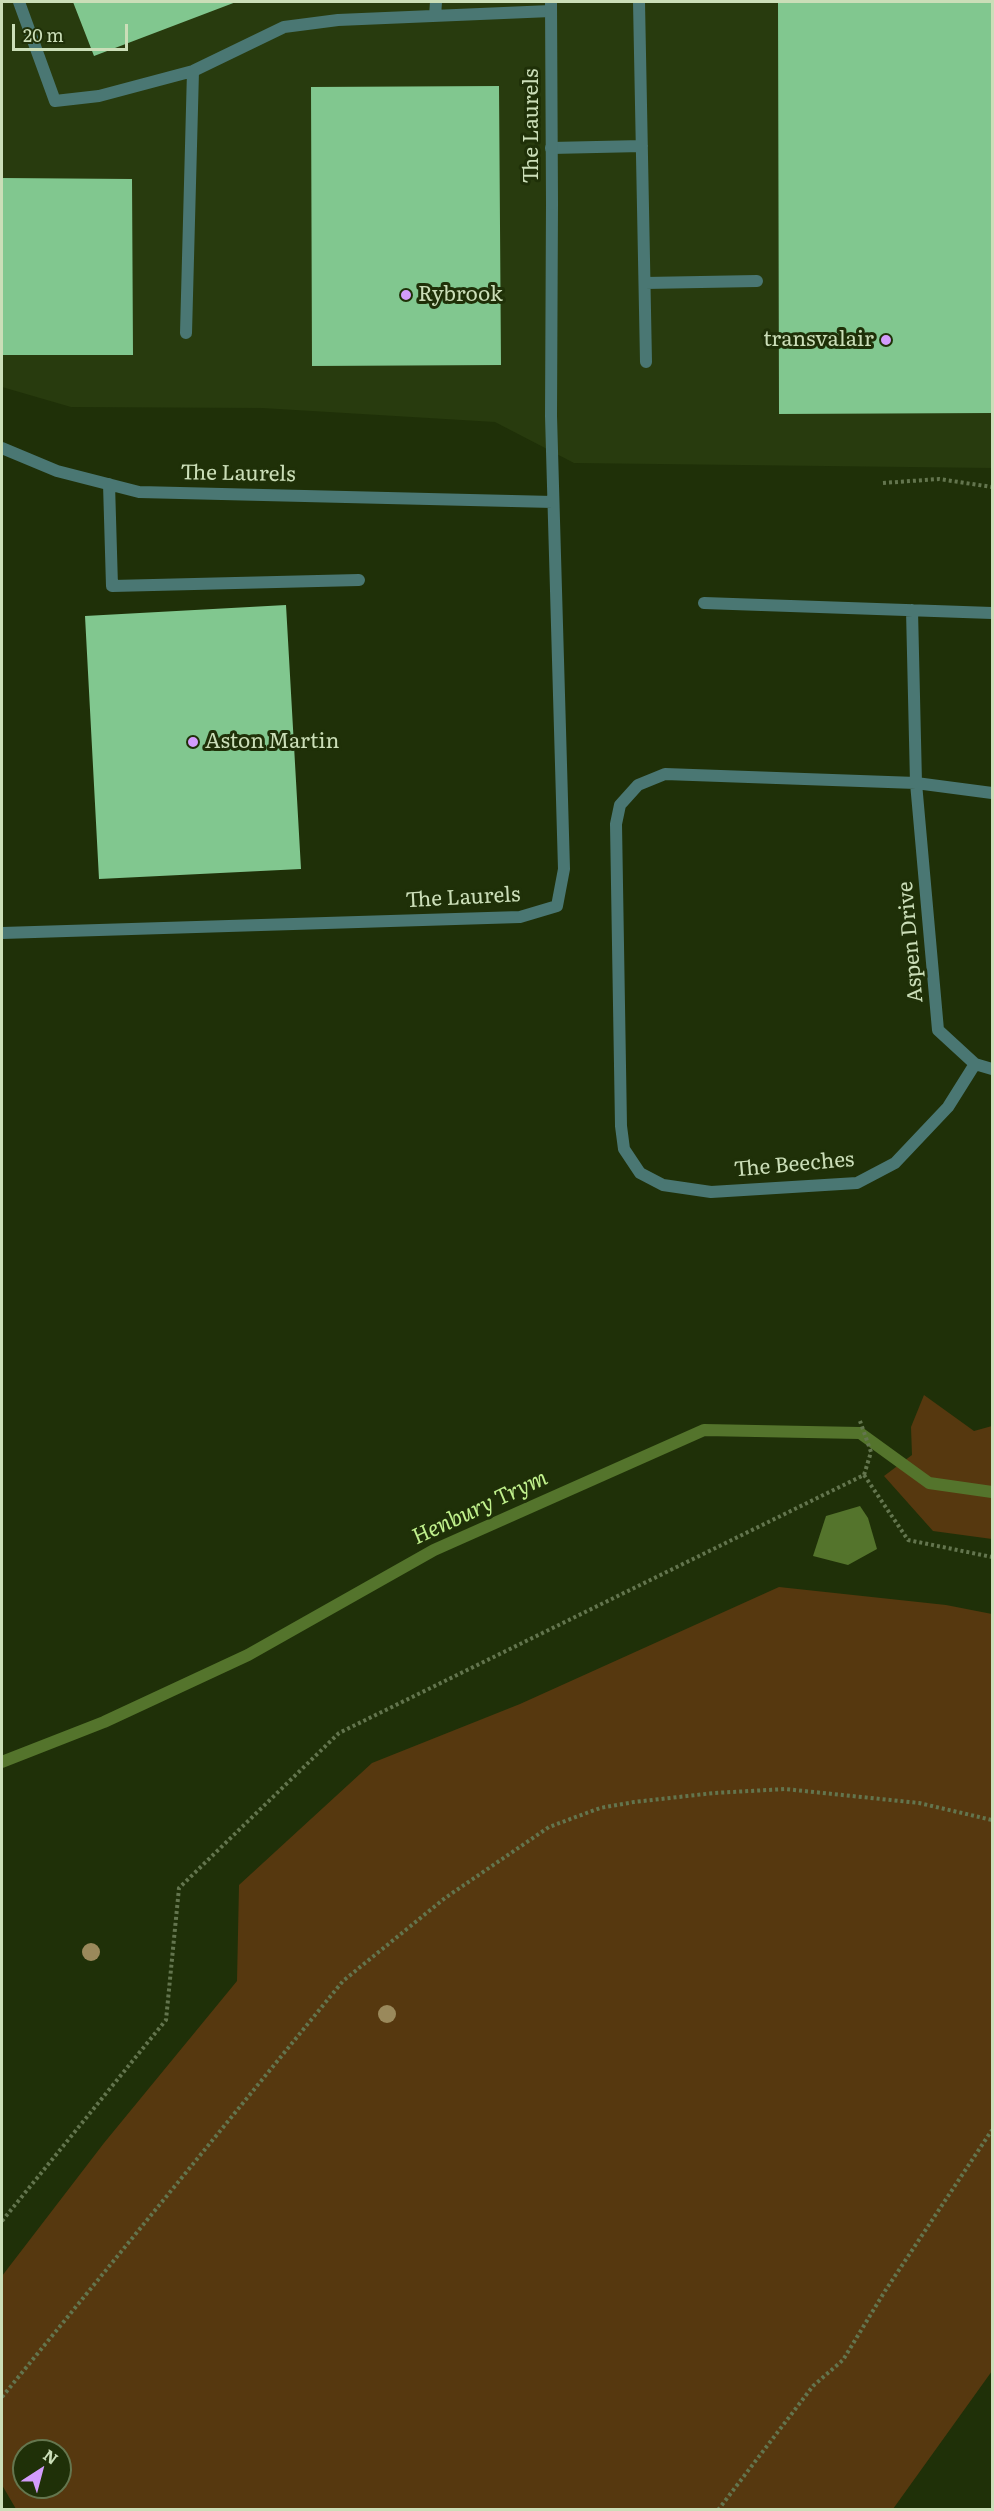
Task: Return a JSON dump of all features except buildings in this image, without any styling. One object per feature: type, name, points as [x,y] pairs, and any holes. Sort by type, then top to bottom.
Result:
[{"type":"street","points":[[19,2],[56,101],[99,96],[193,71],[284,27],[338,20],[435,16],[551,6]]},
{"type":"street","points":[[435,16],[436,2]]},
{"type":"street","points":[[639,2],[646,362]]},
{"type":"street","name":"The Laurels","points":[[2,933],[520,917],[557,906],[564,869],[553,502],[551,6]]},
{"type":"street","points":[[186,333],[193,71]]},
{"type":"street","points":[[551,148],[642,146]]},
{"type":"street","points":[[645,283],[757,281]]},
{"type":"street","name":"The Laurels","points":[[2,448],[57,471],[139,492],[553,502]]},
{"type":"street","points":[[109,484],[112,586],[359,580]]},
{"type":"street","points":[[704,603],[993,613]]},
{"type":"street","name":"Aspen Drive","points":[[912,610],[916,783],[938,1030],[975,1064],[993,1069]]},
{"type":"street","name":"The Beeches","points":[[916,783],[665,774],[638,785],[620,805],[616,824],[621,1126],[624,1149],[640,1173],[663,1185],[711,1192],[857,1183],[895,1163],[948,1107],[975,1064]]},
{"type":"street","points":[[916,783],[993,793]]},
{"type":"path","points":[[884,483],[939,479],[993,487]]},
{"type":"path","points":[[2,2221],[166,2020],[180,1888],[339,1733],[864,1475],[871,1452],[860,1421]]},
{"type":"path","points":[[864,1475],[908,1540],[993,1557]]},
{"type":"path","points":[[2,2397],[343,1981],[445,1898],[549,1827],[600,1808],[634,1802],[785,1789],[919,1803],[993,1820]]},
{"type":"path","points":[[718,2510],[813,2386],[843,2360],[885,2291],[993,2130]]},
{"type":"shaded area","points":[[2,2],[992,2],[992,468],[574,463],[495,422],[262,408],[71,407],[2,387]]},
{"type":"shaded area","points":[[924,1395],[974,1431],[992,1426],[992,1539],[933,1531],[884,1476],[912,1455],[911,1427]]},
{"type":"shaded area","points":[[860,1506],[868,1518],[877,1549],[848,1565],[813,1556],[826,1516]]},
{"type":"shaded area","points":[[779,1587],[946,1605],[992,1614],[992,2371],[893,2509],[16,2509],[2,2485],[2,2276],[104,2143],[237,1981],[239,1885],[372,1763],[520,1704]]},
{"type":"waterway","name":"Henbury Trym","points":[[2,1762],[104,1722],[248,1655],[434,1550],[704,1430],[860,1433],[929,1483],[992,1492]]},
{"type":"place","name":"Rybrook","points":[[406,295]]},
{"type":"place","name":"transvalair","points":[[886,340]]},
{"type":"place","name":"Aston Martin","points":[[193,742]]}]
